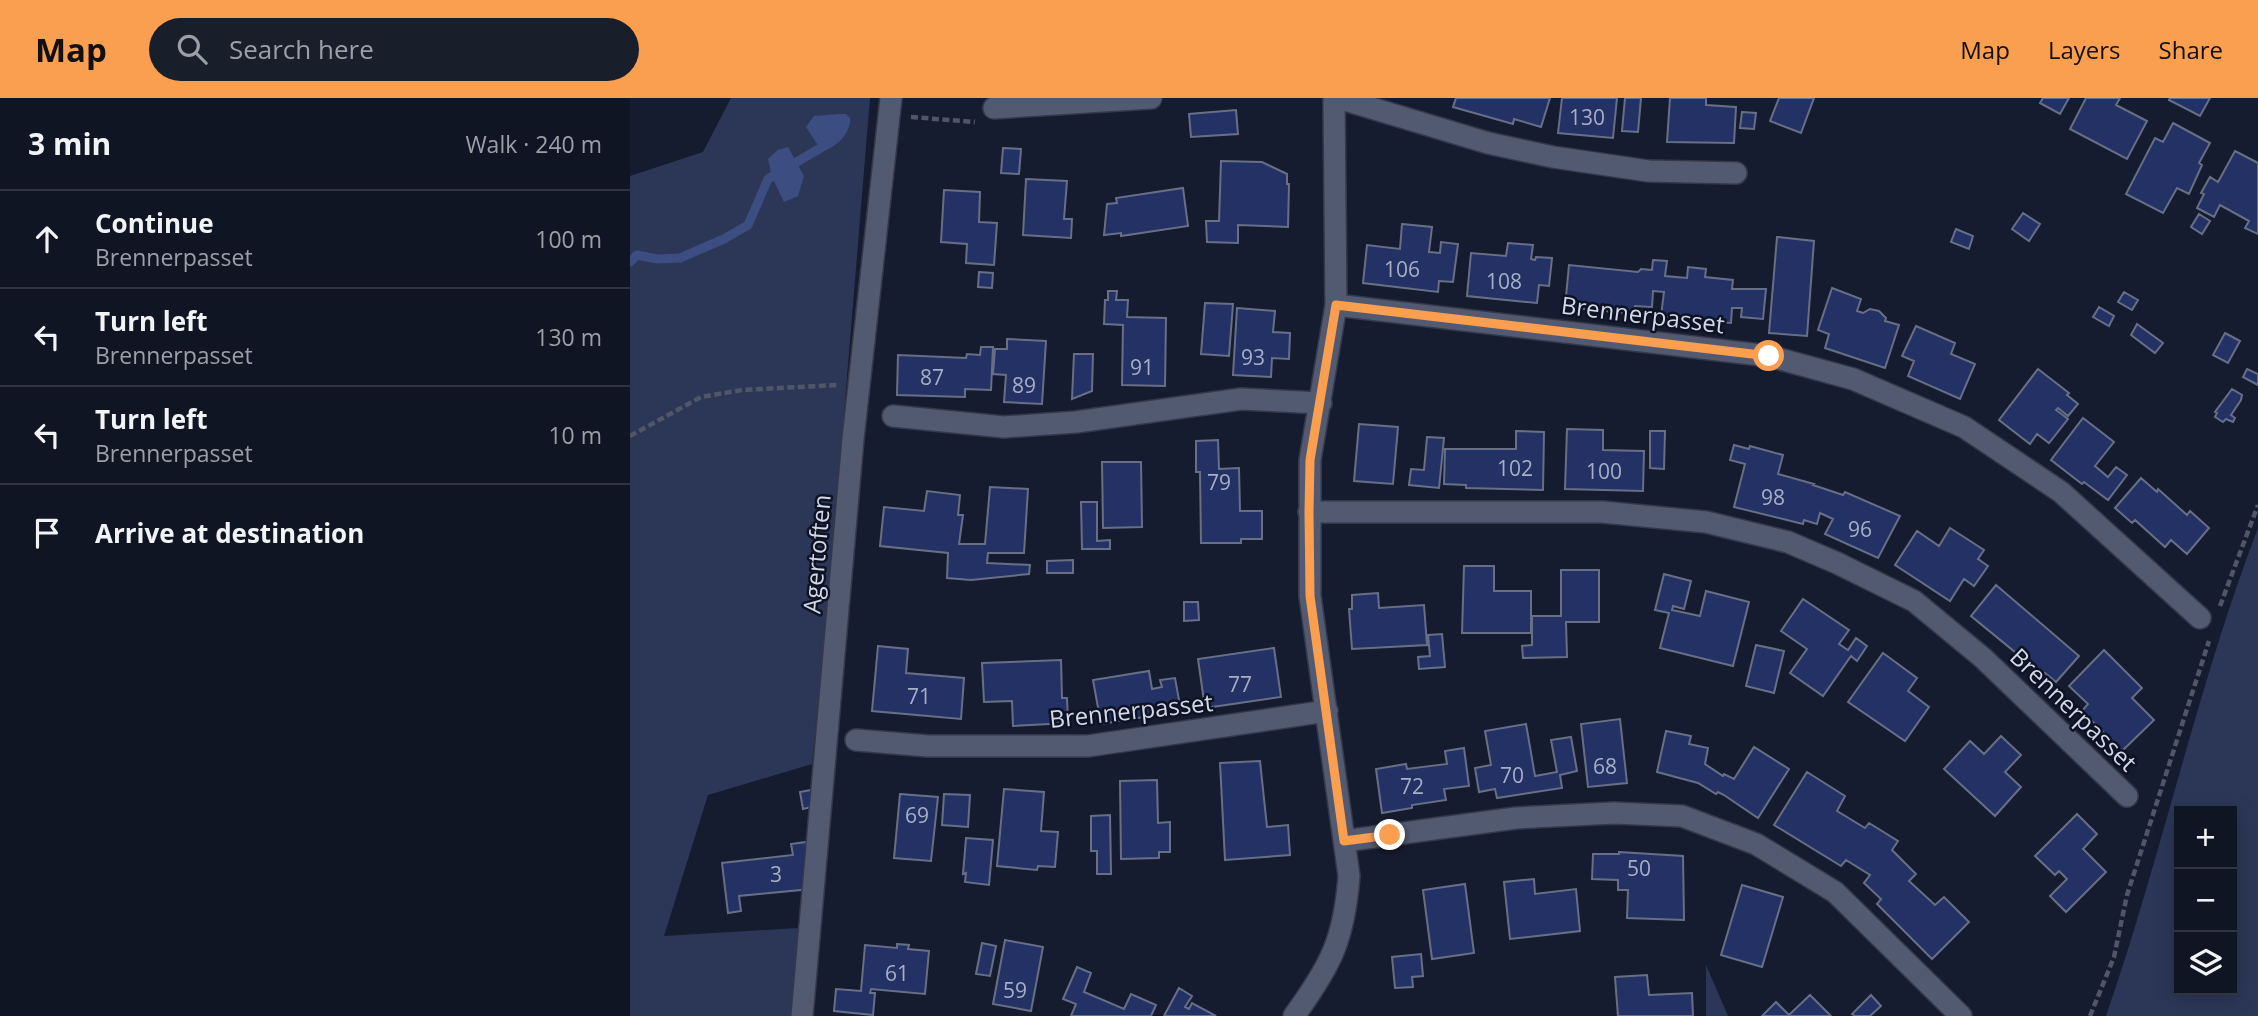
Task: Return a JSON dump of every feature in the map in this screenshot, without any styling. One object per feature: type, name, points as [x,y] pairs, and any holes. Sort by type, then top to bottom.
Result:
[{"type":"street","points":[[987,115],[1151,98]]},
{"type":"street","points":[[1294,1016],[1320,979],[1340,936],[1346,912],[1349,876],[1310,596],[1310,460],[1336,305],[1336,98],[1488,143],[1553,157],[1648,170],[1736,173]]},
{"type":"street","name":"Agertoften","points":[[802,1016],[859,384],[890,107]]},
{"type":"street","name":"Brennerpasset","points":[[1336,305],[1769,356],[1853,379],[1964,427],[2061,492],[2209,622]]},
{"type":"street","points":[[893,416],[1004,427],[1076,422],[1241,399],[1321,404]]},
{"type":"street","name":"Brennerpasset","points":[[1309,512],[1602,512],[1706,522],[1788,542],[1837,562],[1914,601],[1983,658],[2127,796]]},
{"type":"street","name":"Brennerpasset","points":[[856,740],[928,746],[1088,746],[1327,711]]},
{"type":"street","points":[[1344,841],[1516,818],[1614,813],[1682,816],[1756,844],[1835,892],[1962,1016]]},
{"type":"path","points":[[890,107],[987,115]]},
{"type":"path","points":[[630,436],[701,397],[723,391],[859,384]]},
{"type":"path","points":[[2090,1016],[2114,957],[2127,895],[2209,622],[2258,505]]},
{"type":"shaded area","points":[[731,98],[870,98],[829,595],[812,764],[708,795],[664,936],[799,928],[791,1016],[630,1016],[630,176],[703,152]]},
{"type":"shaded area","points":[[846,114],[850,123],[845,135],[836,144],[821,150],[806,127],[814,116]]},
{"type":"shaded area","points":[[788,147],[804,176],[798,196],[784,202],[772,177],[768,159],[778,150]]},
{"type":"shaded area","points":[[2258,528],[2258,1016],[2106,1016],[2145,894],[2216,649]]},
{"type":"shaded area","points":[[1706,965],[1728,1016],[1706,1016]]},
{"type":"building","points":[[1456,98],[1550,98],[1541,127],[1514,119],[1513,124],[1453,107]]},
{"type":"building","points":[[1562,98],[1617,98],[1613,138],[1558,133]]},
{"type":"building","points":[[1625,98],[1641,98],[1638,132],[1622,131]]},
{"type":"building","points":[[1670,98],[1706,98],[1706,105],[1736,107],[1734,143],[1667,142]]},
{"type":"building","points":[[1779,98],[1814,98],[1801,133],[1770,121]]},
{"type":"building","points":[[2043,98],[2069,98],[2060,114],[2040,103]]},
{"type":"building","points":[[2086,98],[2120,98],[2116,105],[2147,121],[2127,159],[2070,129]]},
{"type":"building","points":[[2210,98],[2200,116],[2169,100]]},
{"type":"building","points":[[1236,110],[1238,134],[1191,137],[1189,114]]},
{"type":"building","points":[[1742,112],[1756,113],[1754,129],[1740,128]]},
{"type":"building","points":[[2173,123],[2210,143],[2199,163],[2202,165],[2189,194],[2177,188],[2163,213],[2126,194],[2155,138],[2163,142]]},
{"type":"building","points":[[1003,148],[1021,149],[1019,174],[1001,173]]},
{"type":"building","points":[[2235,151],[2258,163],[2258,234],[2245,228],[2249,221],[2220,205],[2214,217],[2197,208],[2204,194],[2201,193],[2210,177],[2218,182]]},
{"type":"building","points":[[1221,161],[1262,162],[1287,174],[1288,227],[1238,225],[1238,243],[1207,242],[1206,221],[1219,221]]},
{"type":"building","points":[[1026,179],[1067,181],[1064,219],[1072,219],[1071,238],[1023,235]]},
{"type":"building","points":[[1183,188],[1188,226],[1121,236],[1121,233],[1104,235],[1107,204],[1117,203],[1116,198]]},
{"type":"building","points":[[944,190],[980,192],[979,222],[997,223],[994,265],[966,263],[967,244],[941,242]]},
{"type":"building","points":[[2023,213],[2040,224],[2029,241],[2012,229]]},
{"type":"building","points":[[2199,214],[2210,221],[2202,234],[2191,227]]},
{"type":"building","points":[[1402,224],[1432,227],[1429,252],[1440,253],[1441,242],[1458,244],[1453,282],[1439,281],[1438,292],[1363,283],[1367,245],[1400,249]]},
{"type":"building","points":[[1956,229],[1973,236],[1969,249],[1951,242]]},
{"type":"building","points":[[1777,237],[1814,241],[1807,336],[1769,333]]},
{"type":"building","points":[[1508,243],[1533,245],[1531,259],[1552,258],[1549,286],[1539,285],[1537,303],[1467,296],[1471,253],[1506,256]]},
{"type":"building","points":[[1653,260],[1667,261],[1665,276],[1687,278],[1688,267],[1706,269],[1705,277],[1733,280],[1732,289],[1766,289],[1763,319],[1741,317],[1742,308],[1732,308],[1731,323],[1661,316],[1664,292],[1653,291],[1652,307],[1635,306],[1634,314],[1565,307],[1569,265],[1638,272],[1641,269],[1652,270]]},
{"type":"building","points":[[979,272],[993,273],[992,288],[978,287]]},
{"type":"building","points":[[1832,288],[1861,299],[1857,311],[1879,311],[1886,318],[1885,321],[1899,325],[1885,368],[1825,348],[1829,334],[1818,330]]},
{"type":"building","points":[[1108,291],[1117,291],[1116,300],[1128,300],[1127,317],[1166,318],[1165,386],[1122,385],[1123,325],[1104,324]]},
{"type":"building","points":[[2124,292],[2138,300],[2132,310],[2118,302]]},
{"type":"building","points":[[1205,303],[1233,304],[1229,356],[1201,354]]},
{"type":"building","points":[[2099,307],[2114,316],[2109,326],[2093,317]]},
{"type":"building","points":[[1237,308],[1275,311],[1273,332],[1290,333],[1289,359],[1272,358],[1271,377],[1233,375]]},
{"type":"building","points":[[2137,324],[2163,343],[2155,353],[2131,335]]},
{"type":"building","points":[[1916,326],[1955,343],[1951,354],[1975,364],[1960,399],[1908,376],[1914,361],[1902,356]]},
{"type":"building","points":[[2225,333],[2240,341],[2228,363],[2213,355]]},
{"type":"building","points":[[1007,339],[1046,341],[1042,404],[1004,402],[1006,375],[993,374],[995,349],[1007,349]]},
{"type":"building","points":[[981,347],[993,347],[991,390],[965,389],[965,397],[897,395],[898,355],[966,358],[967,354],[980,355]]},
{"type":"building","points":[[1074,354],[1093,354],[1092,391],[1072,399]]},
{"type":"building","points":[[2038,369],[2069,393],[2067,395],[2078,404],[2068,416],[2058,408],[2056,410],[2068,419],[2049,443],[2037,434],[2030,444],[1999,420]]},
{"type":"building","points":[[2247,369],[2258,374],[2258,385],[2243,377]]},
{"type":"building","points":[[2232,389],[2242,395],[2241,400],[2231,415],[2235,418],[2233,422],[2226,419],[2223,422],[2215,417],[2215,412]]},
{"type":"building","points":[[2083,418],[2114,442],[2095,466],[2108,477],[2116,467],[2127,475],[2108,500],[2051,460]]},
{"type":"building","points":[[1359,424],[1398,427],[1393,484],[1354,481]]},
{"type":"building","points":[[1567,429],[1603,430],[1603,450],[1644,451],[1643,491],[1565,489]]},
{"type":"building","points":[[1516,431],[1544,432],[1543,490],[1466,488],[1466,485],[1444,484],[1445,449],[1516,449]]},
{"type":"building","points":[[1650,431],[1665,431],[1664,469],[1650,468]]},
{"type":"building","points":[[1427,437],[1444,438],[1439,488],[1409,485],[1411,469],[1424,470]]},
{"type":"building","points":[[1218,440],[1219,469],[1239,468],[1240,511],[1262,511],[1262,539],[1241,539],[1241,543],[1201,543],[1200,472],[1196,472],[1196,441]]},
{"type":"building","points":[[1734,445],[1749,449],[1750,446],[1783,455],[1778,474],[1843,495],[1845,492],[1900,516],[1878,558],[1825,534],[1833,519],[1820,513],[1817,524],[1804,520],[1803,524],[1734,507],[1745,464],[1730,460]]},
{"type":"building","points":[[1102,462],[1141,462],[1142,527],[1103,528]]},
{"type":"building","points":[[2141,478],[2187,515],[2190,511],[2209,528],[2187,554],[2171,540],[2165,547],[2135,520],[2132,523],[2115,508]]},
{"type":"building","points":[[990,487],[1028,489],[1024,553],[988,553],[987,563],[1030,565],[1029,574],[971,580],[947,578],[948,553],[880,546],[884,507],[924,511],[927,491],[960,495],[958,515],[963,515],[959,544],[985,544]]},
{"type":"building","points":[[1081,502],[1097,502],[1097,541],[1110,540],[1110,549],[1082,549]]},
{"type":"building","points":[[1950,528],[1984,550],[1978,559],[1988,566],[1974,586],[1964,579],[1950,601],[1895,565],[1917,531],[1939,546]]},
{"type":"building","points":[[1073,560],[1073,573],[1047,573],[1047,561]]},
{"type":"building","points":[[1464,566],[1494,566],[1494,591],[1531,591],[1531,633],[1462,633]]},
{"type":"building","points":[[1561,570],[1599,570],[1599,622],[1566,622],[1567,657],[1523,658],[1522,646],[1532,645],[1532,616],[1561,616]]},
{"type":"building","points":[[1664,574],[1691,581],[1684,609],[1673,606],[1672,610],[1700,616],[1706,591],[1749,602],[1733,666],[1660,648],[1669,613],[1655,610]]},
{"type":"building","points":[[1996,585],[2079,656],[2056,682],[2045,673],[2043,675],[1971,616]]},
{"type":"building","points":[[1378,593],[1379,608],[1424,605],[1427,645],[1352,649],[1349,609],[1352,609],[1352,595]]},
{"type":"building","points":[[1803,599],[1849,630],[1839,644],[1848,650],[1856,638],[1867,646],[1857,661],[1851,656],[1823,696],[1790,673],[1807,649],[1781,631]]},
{"type":"building","points":[[1184,602],[1198,602],[1199,620],[1184,621]]},
{"type":"building","points":[[1442,634],[1445,667],[1419,669],[1418,657],[1430,656],[1428,635]]},
{"type":"building","points":[[1756,645],[1784,651],[1774,693],[1746,686]]},
{"type":"building","points":[[878,646],[908,649],[906,673],[964,678],[961,719],[872,711]]},
{"type":"building","points":[[1274,648],[1281,697],[1205,708],[1198,659]]},
{"type":"building","points":[[2104,650],[2142,688],[2132,698],[2154,720],[2122,751],[2082,711],[2088,704],[2069,686]]},
{"type":"building","points":[[1883,653],[1917,678],[1908,691],[1929,707],[1905,741],[1848,702]]},
{"type":"building","points":[[1061,660],[1062,698],[1067,698],[1068,723],[1013,726],[1012,701],[984,702],[982,663]]},
{"type":"building","points":[[1149,671],[1152,689],[1162,687],[1160,680],[1175,678],[1181,711],[1101,724],[1093,680]]},
{"type":"building","points":[[1620,719],[1627,783],[1588,787],[1581,724]]},
{"type":"building","points":[[1526,724],[1535,776],[1557,772],[1551,740],[1571,737],[1577,771],[1560,775],[1562,788],[1497,798],[1495,789],[1479,792],[1475,768],[1491,765],[1485,731]]},
{"type":"building","points":[[1666,731],[1691,736],[1689,744],[1708,748],[1705,764],[1723,776],[1724,774],[1734,779],[1754,747],[1789,769],[1758,818],[1718,792],[1716,794],[1698,783],[1657,772]]},
{"type":"building","points":[[2001,736],[2021,755],[2005,772],[2021,787],[1995,816],[1944,769],[1970,741],[1984,754]]},
{"type":"building","points":[[1464,748],[1469,786],[1444,789],[1446,800],[1382,813],[1376,769],[1406,764],[1407,769],[1447,764],[1445,751]]},
{"type":"building","points":[[1260,761],[1267,827],[1288,825],[1290,855],[1225,860],[1220,763]]},
{"type":"building","points":[[1807,772],[1845,796],[1837,811],[1865,828],[1869,823],[1898,841],[1892,850],[1916,874],[1909,881],[1935,905],[1944,897],[1969,922],[1932,959],[1877,904],[1881,899],[1864,883],[1870,875],[1846,860],[1841,866],[1774,825]]},
{"type":"building","points":[[1157,780],[1158,823],[1170,822],[1170,852],[1159,852],[1159,858],[1121,859],[1120,781]]},
{"type":"building","points":[[1004,789],[1044,792],[1041,831],[1058,832],[1055,867],[1038,866],[1037,870],[997,866]]},
{"type":"building","points":[[811,790],[815,806],[803,809],[800,792]]},
{"type":"building","points":[[900,794],[938,797],[931,861],[894,858]]},
{"type":"building","points":[[944,794],[970,795],[968,827],[942,825]]},
{"type":"building","points":[[2077,814],[2097,834],[2083,849],[2106,872],[2066,912],[2050,896],[2067,879],[2059,871],[2055,875],[2035,856]]},
{"type":"building","points":[[1110,815],[1111,874],[1097,874],[1097,851],[1091,851],[1091,816]]},
{"type":"building","points":[[966,838],[993,840],[989,885],[965,882],[966,873],[963,874]]},
{"type":"building","points":[[806,842],[811,889],[739,896],[741,911],[728,913],[722,863],[793,855],[791,844]]},
{"type":"building","points":[[1619,852],[1683,856],[1684,920],[1627,918],[1628,890],[1618,890],[1618,880],[1592,879],[1593,854]]},
{"type":"building","points":[[1534,879],[1535,894],[1576,889],[1580,931],[1510,939],[1504,882]]},
{"type":"building","points":[[1465,884],[1474,953],[1432,959],[1423,890]]},
{"type":"building","points":[[1742,885],[1783,897],[1762,967],[1721,955]]},
{"type":"building","points":[[1005,940],[1043,947],[1031,1011],[993,1004]]},
{"type":"building","points":[[982,943],[996,946],[990,976],[976,974]]},
{"type":"building","points":[[897,944],[909,945],[908,949],[929,951],[925,994],[871,989],[870,993],[875,993],[873,1015],[834,1011],[836,989],[861,991],[865,945],[897,948]]},
{"type":"building","points":[[1421,954],[1423,976],[1412,977],[1413,987],[1395,988],[1392,957]]},
{"type":"building","points":[[1077,967],[1091,973],[1084,992],[1124,1009],[1131,994],[1156,1005],[1151,1016],[1071,1016],[1076,1004],[1063,999]]},
{"type":"building","points":[[1647,975],[1649,995],[1692,993],[1693,1016],[1618,1016],[1615,977]]},
{"type":"building","points":[[1179,988],[1192,996],[1185,1007],[1189,1009],[1192,1003],[1216,1016],[1164,1016]]},
{"type":"building","points":[[1810,995],[1831,1016],[1762,1016],[1776,1002],[1789,1015]]},
{"type":"building","points":[[1871,995],[1881,1006],[1870,1016],[1852,1014]]},
{"type":"waterway","points":[[630,262],[637,255],[657,259],[680,258],[724,239],[748,225],[768,179],[829,143]]},
{"type":"route","points":[[1390,835],[1344,841],[1310,596],[1310,460],[1336,305],[1769,356]]}]
